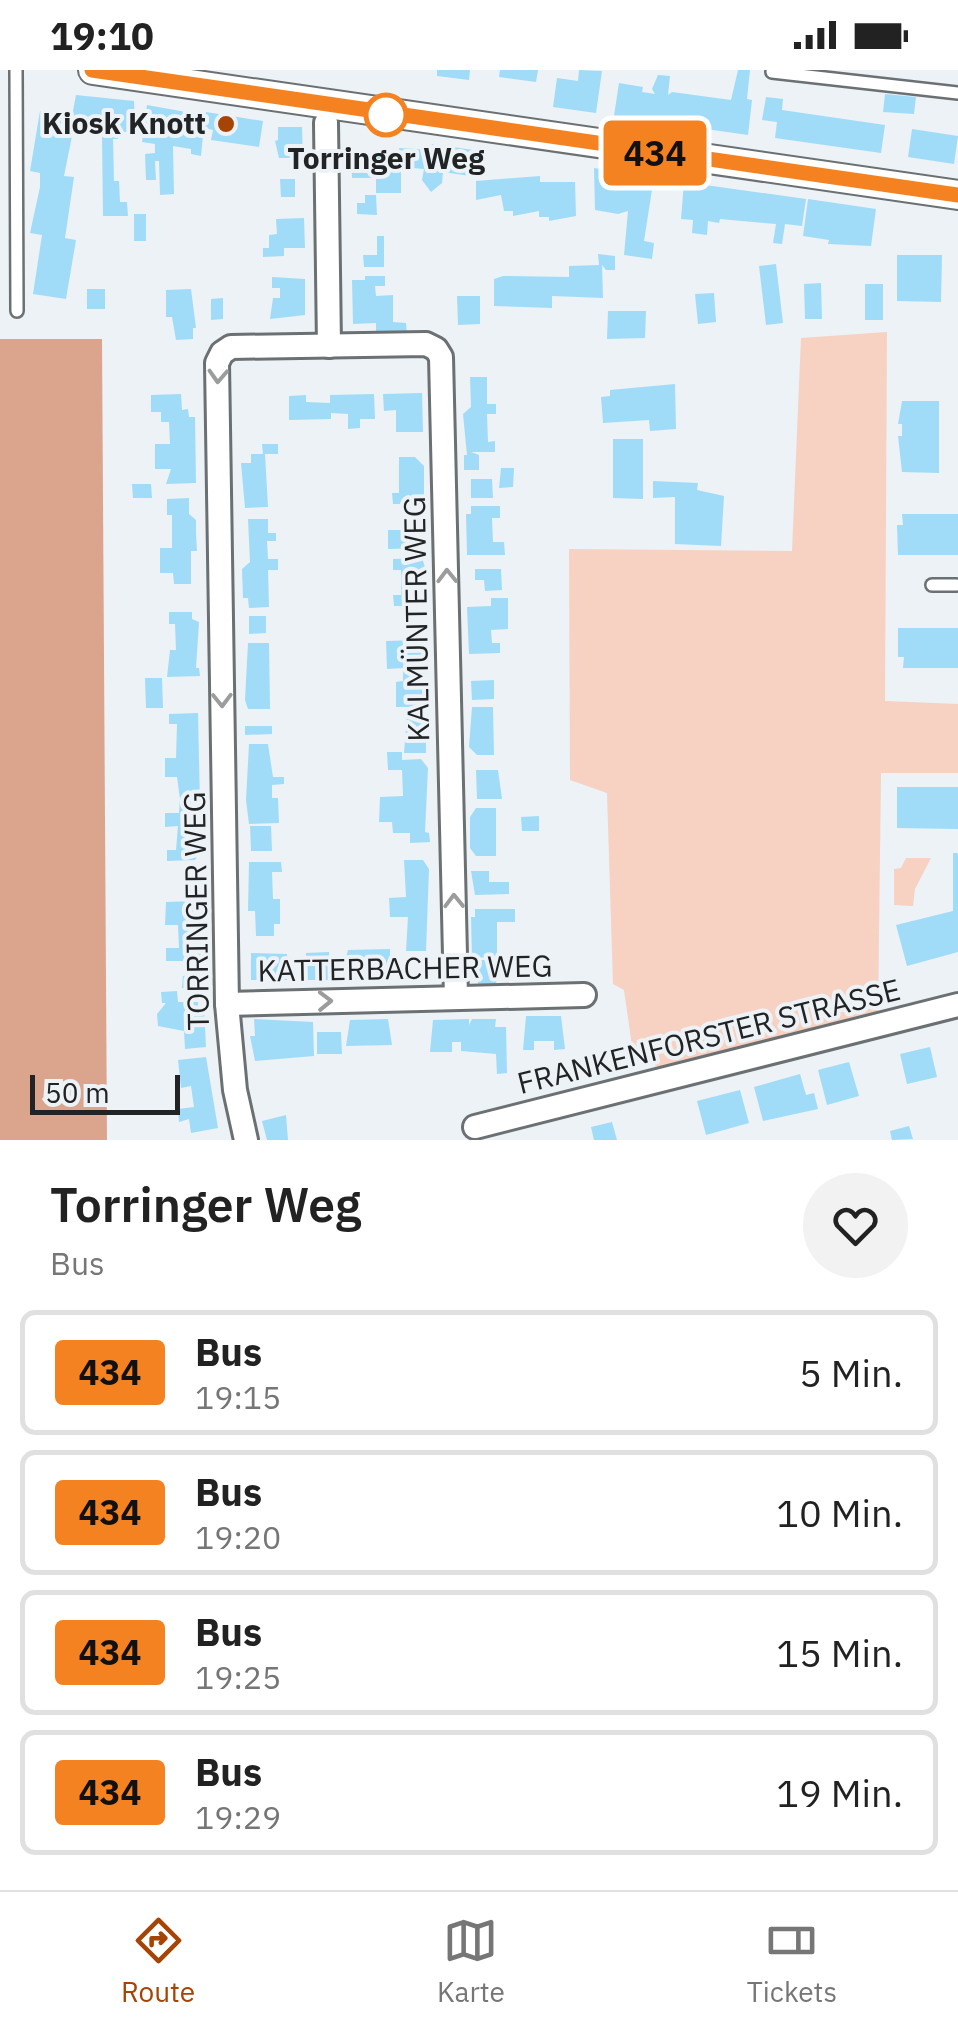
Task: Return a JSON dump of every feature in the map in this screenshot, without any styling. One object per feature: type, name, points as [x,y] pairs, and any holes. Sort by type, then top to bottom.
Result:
[{"type":"street","points":[[93,70],[163,75],[957,190]]},
{"type":"street","points":[[326,123],[329,346]]},
{"type":"street","name":"KALMÜNTER WEG","points":[[329,346],[426,344],[442,357],[456,998]]},
{"type":"street","name":"TORRINGER WEG","points":[[246,1140],[235,1090],[227,1004],[217,363],[231,347],[329,346]]},
{"type":"street","name":"KATTERBACHER WEG","points":[[227,1004],[584,995]]},
{"type":"street","name":"FRANKENFORSTER STRASSE","points":[[474,1127],[958,1005]]},
{"type":"lane","points":[[16,70],[17,311]]},
{"type":"lane","points":[[772,72],[958,93]]},
{"type":"lane","points":[[932,585],[956,585]]},
{"type":"shaded area","points":[[887,332],[885,701],[958,704],[958,773],[881,773],[878,1015],[658,1067],[633,1053],[624,990],[613,984],[607,793],[570,780],[569,549],[792,551],[801,338]]},
{"type":"shaded area","points":[[0,339],[102,339],[107,1140],[0,1140]]},
{"type":"shaded area","points":[[906,858],[931,858],[915,889],[913,906],[894,905],[894,869],[901,868]]},
{"type":"building","points":[[437,70],[470,70],[469,80],[437,76]]},
{"type":"building","points":[[500,70],[538,70],[536,82],[499,77]]},
{"type":"building","points":[[579,70],[602,71],[596,113],[553,107],[557,78],[578,81]]},
{"type":"building","points":[[738,70],[750,70],[748,135],[614,116],[619,83],[643,87],[642,92],[655,94],[652,89],[658,75],[670,76],[668,95],[672,92],[731,100]]},
{"type":"building","points":[[885,94],[916,97],[914,114],[883,112]]},
{"type":"building","points":[[76,95],[134,101],[135,132],[118,132],[118,139],[113,139],[114,181],[119,181],[120,202],[127,202],[128,216],[103,216],[102,135],[73,131],[64,176],[74,177],[65,238],[76,240],[66,299],[33,294],[42,235],[30,233],[40,173],[30,171],[40,111],[72,116]]},
{"type":"building","points":[[766,97],[783,99],[782,110],[885,125],[881,153],[775,138],[777,122],[762,120]]},
{"type":"building","points":[[147,105],[197,114],[194,134],[203,135],[201,156],[191,154],[191,149],[173,146],[174,194],[160,195],[159,161],[155,161],[156,180],[146,180],[145,154],[155,153],[155,144],[142,142]]},
{"type":"building","points":[[206,112],[263,121],[259,147],[211,140],[213,130],[205,128]]},
{"type":"building","points":[[278,127],[302,127],[303,164],[279,158],[275,141]]},
{"type":"building","points":[[912,129],[958,136],[954,164],[908,157]]},
{"type":"building","points":[[432,144],[480,151],[477,177],[443,172],[442,183],[431,192],[422,180],[424,169],[401,167],[401,193],[376,193],[376,178],[352,178],[351,153],[399,152],[399,148],[431,150]]},
{"type":"building","points":[[594,168],[654,177],[644,241],[654,243],[652,259],[624,255],[628,211],[618,214],[595,210]]},
{"type":"building","points":[[540,176],[540,182],[575,182],[576,216],[549,221],[549,217],[539,217],[539,211],[513,216],[513,211],[504,211],[501,195],[476,200],[476,181]]},
{"type":"building","points":[[280,179],[295,179],[295,197],[281,197]]},
{"type":"building","points":[[684,182],[806,199],[802,226],[785,224],[782,244],[773,243],[776,224],[720,219],[719,223],[708,221],[707,235],[692,233],[693,220],[681,219]]},
{"type":"building","points":[[365,195],[376,195],[377,215],[357,214],[357,203],[365,203]]},
{"type":"building","points":[[808,199],[876,209],[871,246],[828,244],[829,240],[803,236]]},
{"type":"building","points":[[134,214],[146,214],[146,241],[134,241]]},
{"type":"building","points":[[304,218],[305,248],[284,248],[284,256],[263,257],[263,248],[269,248],[269,235],[277,234],[276,219]]},
{"type":"building","points":[[377,236],[384,236],[384,267],[364,267],[363,255],[377,255]]},
{"type":"building","points":[[598,254],[615,256],[615,270],[606,270],[602,265],[603,298],[552,296],[552,308],[494,306],[494,279],[569,277],[569,266],[599,265]]},
{"type":"building","points":[[897,255],[942,255],[941,302],[897,301]]},
{"type":"building","points":[[776,264],[783,323],[766,325],[759,266]]},
{"type":"building","points":[[365,276],[385,276],[385,286],[375,286],[376,296],[393,295],[393,322],[406,323],[407,336],[376,337],[376,323],[353,324],[352,280],[365,280]]},
{"type":"building","points":[[272,277],[305,279],[305,315],[270,319],[273,298],[280,298],[280,288],[272,288]]},
{"type":"building","points":[[821,283],[822,319],[805,319],[804,284]]},
{"type":"building","points":[[865,284],[883,284],[883,320],[865,320]]},
{"type":"building","points":[[87,289],[105,289],[105,309],[87,309]]},
{"type":"building","points":[[191,289],[196,328],[193,339],[176,340],[172,317],[166,317],[166,290]]},
{"type":"building","points":[[714,293],[716,322],[698,324],[695,294]]},
{"type":"building","points":[[457,296],[480,296],[480,324],[458,325]]},
{"type":"building","points":[[223,298],[223,319],[211,320],[211,299]]},
{"type":"building","points":[[608,311],[646,311],[645,338],[607,339]]},
{"type":"building","points":[[470,377],[487,377],[487,404],[496,404],[496,414],[487,414],[488,442],[495,441],[495,452],[471,452],[479,455],[479,470],[464,470],[467,455],[463,414],[471,407]]},
{"type":"building","points":[[675,384],[676,429],[650,431],[649,420],[603,423],[601,397],[610,396],[610,390]]},
{"type":"building","points":[[422,393],[423,432],[396,432],[396,410],[384,411],[383,394]]},
{"type":"building","points":[[181,394],[182,410],[188,409],[189,417],[195,417],[196,483],[166,484],[171,469],[155,469],[155,444],[170,444],[169,422],[161,422],[161,412],[151,412],[151,395]]},
{"type":"building","points":[[374,394],[375,419],[360,419],[360,428],[348,429],[348,414],[331,413],[331,419],[289,420],[289,396],[306,395],[306,402],[330,403],[330,395]]},
{"type":"building","points":[[902,401],[939,401],[939,473],[902,472],[898,436],[902,436],[902,424],[898,424]]},
{"type":"building","points":[[613,439],[643,439],[643,499],[613,498]]},
{"type":"building","points":[[262,444],[278,444],[278,454],[265,454],[268,507],[245,508],[241,463],[251,463],[251,454],[263,454]]},
{"type":"building","points":[[399,457],[415,457],[424,466],[424,496],[417,496],[417,504],[393,504],[392,493],[399,493]]},
{"type":"building","points":[[501,468],[514,468],[513,487],[499,488]]},
{"type":"building","points":[[471,479],[492,479],[493,498],[471,498]]},
{"type":"building","points":[[653,481],[698,483],[697,490],[724,496],[721,546],[675,544],[675,497],[653,498]]},
{"type":"building","points":[[132,484],[151,484],[152,498],[133,498]]},
{"type":"building","points":[[189,498],[189,514],[196,520],[197,551],[191,551],[191,584],[174,584],[173,573],[160,573],[160,548],[172,548],[172,515],[167,515],[167,499]]},
{"type":"building","points":[[471,506],[500,506],[500,518],[492,518],[493,542],[504,542],[505,555],[467,555],[466,514],[471,514]]},
{"type":"building","points":[[902,514],[958,514],[958,555],[898,555],[897,525],[903,525]]},
{"type":"building","points":[[248,519],[268,519],[268,533],[276,533],[276,541],[267,541],[268,559],[278,559],[278,570],[268,570],[269,607],[249,608],[248,598],[243,598],[242,569],[250,562]]},
{"type":"building","points":[[388,530],[422,530],[422,548],[388,549]]},
{"type":"building","points":[[422,558],[423,606],[394,606],[393,595],[401,595],[401,570],[393,570],[393,559]]},
{"type":"building","points":[[475,569],[501,569],[502,590],[485,591],[484,580],[475,580]]},
{"type":"building","points":[[491,598],[508,598],[508,629],[491,630],[492,643],[500,643],[500,653],[469,654],[467,607],[491,606]]},
{"type":"building","points":[[169,612],[192,612],[192,619],[199,622],[196,668],[200,676],[167,677],[170,650],[176,650],[175,624],[169,624]]},
{"type":"building","points":[[249,616],[266,616],[266,633],[249,634]]},
{"type":"building","points":[[898,628],[958,628],[958,668],[903,668],[904,657],[898,657]]},
{"type":"building","points":[[423,640],[419,666],[425,666],[428,707],[396,707],[396,682],[403,681],[403,668],[387,669],[386,641]]},
{"type":"building","points":[[248,643],[269,643],[270,709],[248,709],[245,700]]},
{"type":"building","points":[[145,678],[162,678],[163,708],[146,708]]},
{"type":"building","points":[[494,680],[494,699],[472,700],[471,681]]},
{"type":"building","points":[[472,707],[493,707],[494,755],[477,755],[469,747]]},
{"type":"building","points":[[198,713],[201,851],[195,860],[167,861],[167,850],[176,850],[178,826],[165,827],[165,813],[179,813],[180,799],[177,777],[165,777],[165,758],[176,758],[177,724],[169,724],[169,714]]},
{"type":"building","points":[[407,714],[426,714],[426,753],[404,753]]},
{"type":"building","points":[[245,726],[272,726],[272,734],[245,735]]},
{"type":"building","points":[[249,744],[268,744],[273,777],[284,777],[284,784],[272,785],[272,798],[278,798],[279,823],[249,824]]},
{"type":"building","points":[[387,752],[402,752],[402,760],[421,759],[428,768],[425,832],[429,833],[430,842],[410,843],[410,833],[393,833],[392,822],[379,822],[380,797],[403,796],[402,770],[388,770]]},
{"type":"building","points":[[476,770],[498,770],[502,799],[477,799]]},
{"type":"building","points":[[897,787],[958,787],[958,829],[897,828]]},
{"type":"building","points":[[476,808],[496,808],[496,856],[476,856],[470,848],[470,817]]},
{"type":"building","points":[[539,816],[539,831],[522,831],[521,817]]},
{"type":"building","points":[[250,826],[271,826],[272,851],[251,851]]},
{"type":"building","points":[[953,853],[958,853],[958,952],[907,966],[896,925],[953,911]]},
{"type":"building","points":[[404,860],[423,860],[429,869],[426,951],[406,951],[408,917],[390,917],[389,898],[406,897]]},
{"type":"building","points":[[249,862],[281,862],[282,872],[272,872],[273,899],[280,899],[280,924],[274,924],[274,936],[256,936],[255,911],[248,911]]},
{"type":"building","points":[[471,871],[489,871],[489,882],[509,882],[509,894],[475,895]]},
{"type":"building","points":[[196,901],[199,922],[203,922],[200,961],[166,961],[166,948],[179,948],[178,925],[165,925],[166,902]]},
{"type":"building","points":[[475,909],[515,909],[515,922],[497,922],[497,957],[472,958],[471,917],[475,917]]},
{"type":"building","points":[[390,949],[390,979],[349,979],[349,964],[344,964],[348,950]]},
{"type":"building","points":[[329,952],[329,980],[306,980],[306,953]]},
{"type":"building","points":[[251,953],[287,954],[287,980],[251,980]]},
{"type":"building","points":[[478,960],[497,960],[496,984],[478,984]]},
{"type":"building","points":[[201,975],[201,988],[182,988],[183,976]]},
{"type":"building","points":[[177,991],[178,1002],[198,1002],[198,1006],[204,1006],[206,1047],[185,1049],[184,1031],[158,1026],[157,1014],[166,1003],[162,1003],[161,992]]},
{"type":"building","points":[[526,1016],[561,1016],[565,1049],[554,1050],[554,1041],[534,1041],[534,1050],[523,1050]]},
{"type":"building","points":[[254,1019],[313,1022],[314,1056],[255,1061],[250,1036],[255,1036]]},
{"type":"building","points":[[388,1019],[392,1045],[346,1046],[350,1020]]},
{"type":"building","points":[[469,1019],[469,1025],[472,1019],[496,1019],[495,1027],[506,1027],[507,1073],[497,1074],[496,1054],[461,1051],[461,1042],[452,1042],[452,1052],[430,1052],[433,1020]]},
{"type":"building","points":[[317,1032],[341,1032],[342,1054],[317,1054]]},
{"type":"building","points":[[930,1047],[937,1077],[907,1084],[900,1054]]},
{"type":"building","points":[[206,1057],[218,1128],[191,1133],[189,1119],[179,1122],[178,1109],[194,1107],[191,1086],[181,1088],[178,1060]]},
{"type":"building","points":[[849,1062],[859,1096],[827,1105],[818,1070]]},
{"type":"building","points":[[800,1074],[806,1095],[814,1093],[818,1109],[763,1121],[754,1087]]},
{"type":"building","points":[[740,1090],[749,1123],[706,1135],[697,1101]]},
{"type":"building","points":[[286,1115],[288,1140],[267,1140],[262,1121]]},
{"type":"building","points":[[612,1122],[617,1140],[594,1140],[591,1127]]},
{"type":"building","points":[[909,1126],[913,1139],[892,1140],[890,1131]]},
{"type":"bus line","name":"434","points":[[92,70],[958,195]]},
{"type":"place","name":"Torringer Weg","points":[[386,115]]},
{"type":"place","name":"Kiosk Knott","points":[[226,124]]}]
